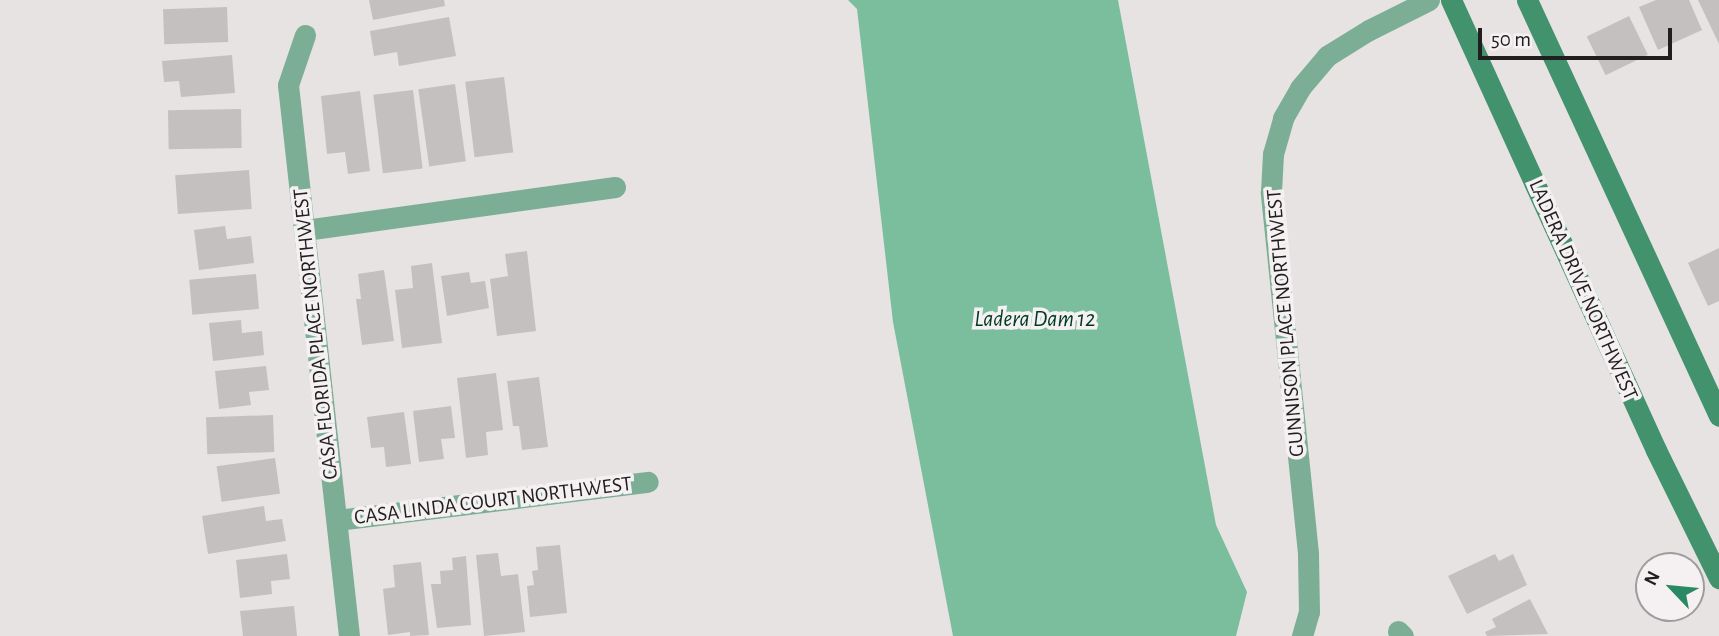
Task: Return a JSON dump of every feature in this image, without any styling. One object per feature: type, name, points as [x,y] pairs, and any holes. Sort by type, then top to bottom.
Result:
[{"type":"main road","name":"LADERA DRIVE NORTHWEST","points":[[1451,0],[1656,450],[1719,578]]},
{"type":"main road","points":[[1527,0],[1719,416]]},
{"type":"street","name":"GUNNISON PLACE NORTHWEST","points":[[1302,636],[1309,612],[1308,553],[1271,191],[1273,154],[1283,118],[1300,88],[1327,56],[1369,30],[1429,0]]},
{"type":"street","name":"CASA FLORIDA PLACE NORTHWEST","points":[[305,35],[288,85],[349,636]]},
{"type":"street","points":[[305,230],[615,187]]},
{"type":"street","name":"CASA LINDA COURT NORTHWEST","points":[[337,520],[648,482]]},
{"type":"water","name":"Ladera Dam 12","points":[[848,0],[1118,0],[1216,525],[1247,592],[1236,636],[953,636],[893,322],[857,9]]},
{"type":"building","points":[[369,0],[444,0],[445,6],[373,20]]},
{"type":"building","points":[[1656,0],[1689,0],[1702,30],[1658,50],[1639,7]]},
{"type":"building","points":[[1698,0],[1719,0],[1719,44]]},
{"type":"building","points":[[227,7],[228,42],[164,44],[163,9]]},
{"type":"building","points":[[1629,16],[1648,55],[1606,75],[1587,37]]},
{"type":"building","points":[[449,17],[456,56],[399,66],[397,52],[374,56],[370,31]]},
{"type":"building","points":[[232,55],[235,93],[181,97],[179,81],[164,82],[162,61]]},
{"type":"building","points":[[504,77],[513,152],[475,157],[465,82]]},
{"type":"building","points":[[455,84],[466,161],[429,166],[418,89]]},
{"type":"building","points":[[413,90],[423,168],[383,173],[373,95]]},
{"type":"building","points":[[360,91],[370,171],[348,174],[345,152],[327,154],[321,96]]},
{"type":"building","points":[[241,109],[242,148],[169,149],[168,110]]},
{"type":"building","points":[[249,170],[252,209],[178,214],[175,175]]},
{"type":"building","points":[[225,226],[227,239],[251,236],[254,263],[199,270],[194,230]]},
{"type":"building","points":[[1719,248],[1719,301],[1708,306],[1688,263]]},
{"type":"building","points":[[527,251],[536,331],[497,336],[490,279],[508,276],[505,254]]},
{"type":"building","points":[[432,263],[442,343],[402,348],[395,290],[413,288],[411,266]]},
{"type":"building","points":[[384,270],[394,341],[362,345],[356,299],[361,299],[358,274]]},
{"type":"building","points":[[469,272],[471,283],[485,281],[489,308],[447,316],[441,276]]},
{"type":"building","points":[[256,274],[259,309],[192,315],[189,280]]},
{"type":"building","points":[[241,320],[242,333],[262,331],[264,355],[213,361],[209,323]]},
{"type":"building","points":[[266,366],[269,390],[249,392],[251,405],[219,409],[215,371]]},
{"type":"building","points":[[496,373],[503,430],[486,432],[488,455],[466,458],[457,378]]},
{"type":"building","points":[[539,377],[548,447],[522,450],[519,426],[513,426],[507,381]]},
{"type":"building","points":[[451,406],[455,438],[441,439],[444,459],[419,462],[413,411]]},
{"type":"building","points":[[404,412],[411,464],[386,467],[384,447],[371,448],[367,417]]},
{"type":"building","points":[[273,415],[274,452],[207,454],[206,417]]},
{"type":"building","points":[[275,458],[280,494],[222,502],[217,466]]},
{"type":"building","points":[[264,506],[266,521],[282,519],[286,541],[208,554],[202,516]]},
{"type":"building","points":[[560,545],[567,613],[530,617],[527,586],[534,585],[532,571],[538,570],[536,547]]},
{"type":"building","points":[[498,553],[501,576],[518,574],[525,632],[484,636],[476,555]]},
{"type":"building","points":[[287,554],[290,579],[271,581],[272,594],[240,598],[236,560]]},
{"type":"building","points":[[1495,554],[1499,561],[1513,554],[1527,585],[1467,614],[1448,576]]},
{"type":"building","points":[[466,556],[471,625],[437,628],[431,584],[441,584],[440,571],[453,570],[452,558]]},
{"type":"building","points":[[421,562],[429,635],[410,636],[410,632],[388,635],[383,589],[395,587],[393,565]]},
{"type":"building","points":[[1530,599],[1548,634],[1487,636],[1485,632],[1496,627],[1492,619]]},
{"type":"building","points":[[294,606],[297,636],[243,636],[240,611]]}]
